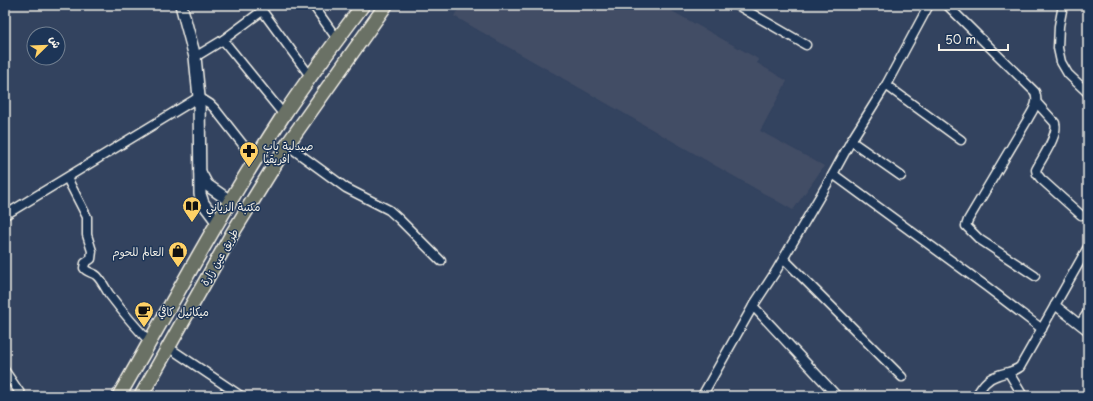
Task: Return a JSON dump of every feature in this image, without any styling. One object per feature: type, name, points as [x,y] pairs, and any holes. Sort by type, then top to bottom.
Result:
[{"type":"main road","name":"طريق عين زارة","points":[[119,396],[255,160],[310,76],[363,5]]},
{"type":"main road","name":"طريق عين زارة","points":[[143,395],[168,347],[232,234],[287,145],[386,5]]},
{"type":"street","points":[[313,5],[337,39]]},
{"type":"street","points":[[737,5],[806,45]]},
{"type":"street","points":[[702,396],[753,306],[784,259],[886,85],[929,5]]},
{"type":"street","points":[[947,5],[1035,92],[1037,97],[1037,103],[968,220],[966,226],[978,239],[1035,276]]},
{"type":"street","points":[[1063,5],[1059,26],[1058,48],[1061,62],[1068,74],[1088,93]]},
{"type":"street","points":[[185,7],[200,97],[200,194],[203,203],[218,223]]},
{"type":"street","points":[[194,57],[223,40],[260,8],[310,76]]},
{"type":"street","points":[[223,40],[284,115]]},
{"type":"street","points":[[886,85],[961,140]]},
{"type":"street","points":[[200,97],[215,109],[255,160]]},
{"type":"street","points":[[5,215],[200,97]]},
{"type":"street","points":[[1037,103],[1055,123],[1056,127],[1048,149],[1036,170],[1037,174],[1081,215]]},
{"type":"street","points":[[852,141],[901,176]]},
{"type":"street","points":[[287,145],[346,188],[389,210],[441,261]]},
{"type":"street","points":[[199,169],[207,185],[230,202]]},
{"type":"street","points":[[833,174],[1042,329]]},
{"type":"street","points":[[67,178],[86,217],[87,235],[92,254],[91,259],[85,263],[84,268],[98,277],[136,327],[150,342]]},
{"type":"street","points":[[976,396],[989,379],[996,375],[1010,373],[1020,367],[1088,247]]},
{"type":"street","points":[[784,259],[902,377]]},
{"type":"street","points":[[1055,305],[1088,331]]},
{"type":"street","points":[[753,306],[837,396]]},
{"type":"street","points":[[1080,324],[1088,312]]},
{"type":"street","points":[[168,347],[241,396]]},
{"type":"street","points":[[5,371],[22,396]]},
{"type":"street","points":[[1010,373],[1023,396]]},
{"type":"shaded area","points":[[462,5],[661,5],[758,59],[757,63],[787,81],[760,131],[824,166],[793,210],[454,16]]},
{"type":"place","name":"صيدلية باب افريقيا","points":[[249,168]]},
{"type":"place","name":"مكتبة الزياني","points":[[192,223]]},
{"type":"place","name":"العالم للحوم","points":[[178,268]]},
{"type":"place","name":"ميكائيل كافي","points":[[144,328]]}]
